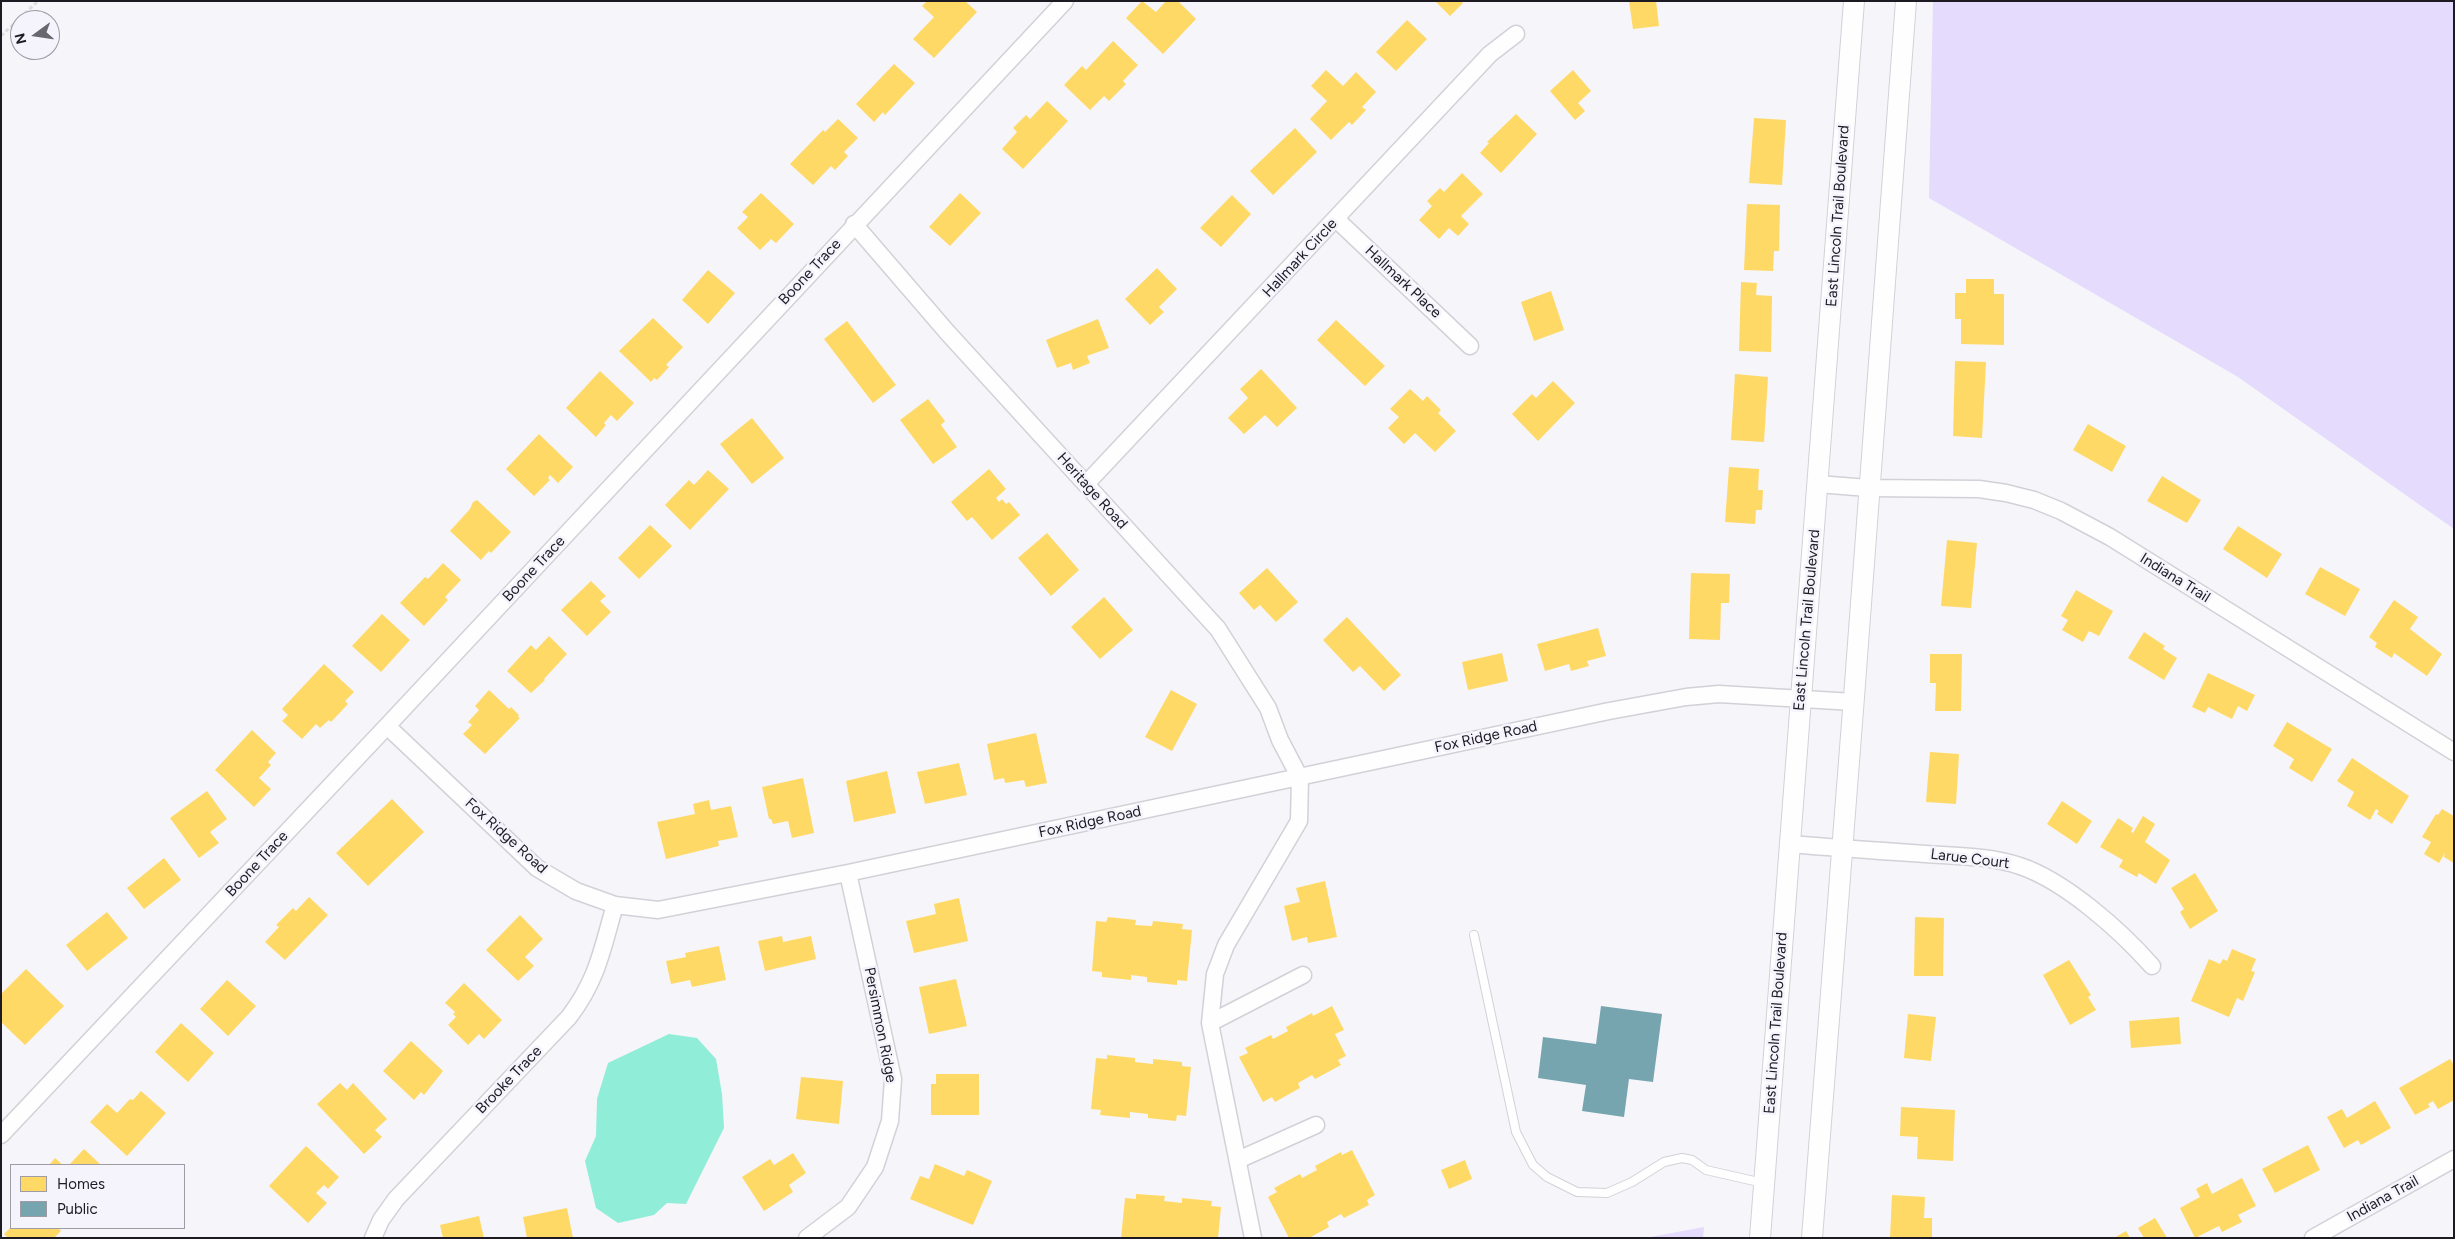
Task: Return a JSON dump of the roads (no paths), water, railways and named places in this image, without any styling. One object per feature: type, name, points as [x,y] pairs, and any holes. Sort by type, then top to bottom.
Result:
[{"type":"street","name":"Boone Trace","points":[[1,1135],[387,726],[854,224],[1065,1]]},
{"type":"street","name":"East Lincoln Trail Boulevard","points":[[1760,1238],[1854,1]]},
{"type":"street","points":[[1812,1238],[1844,848],[1868,488],[1906,1]]},
{"type":"street","name":"Hallmark Circle","points":[[1086,484],[1490,54],[1516,34]]},
{"type":"street","name":"Hallmark Place","points":[[1336,219],[1470,346]]},
{"type":"street","name":"Heritage Road","points":[[854,224],[946,332],[1218,629],[1268,708],[1280,740],[1300,778]]},
{"type":"street","name":"Indiana Trail","points":[[1818,484],[1868,488],[1979,489],[2034,500],[2061,511],[2110,537],[2454,752]]},
{"type":"street","name":"Fox Ridge Road","points":[[387,726],[537,868],[576,891],[615,905],[658,910],[848,873],[1600,713],[1686,697],[1727,694],[1854,702]]},
{"type":"street","points":[[1253,1238],[1210,1023],[1215,974],[1226,945],[1299,821],[1300,778]]},
{"type":"street","name":"Larue Court","points":[[1790,844],[1948,855],[2021,866],[2067,890],[2136,948],[2152,966]]},
{"type":"street","name":"Persimmon Ridge","points":[[806,1238],[848,1207],[876,1167],[890,1121],[893,1079],[848,873]]},
{"type":"street","name":"Brooke Trace","points":[[373,1238],[381,1220],[396,1199],[570,1017],[586,996],[595,976],[615,905]]},
{"type":"street","points":[[1210,1023],[1303,976]]},
{"type":"street","points":[[1238,1160],[1316,1125]]},
{"type":"street","name":"Indiana Trail","points":[[2313,1238],[2454,1160]]},
{"type":"lane","points":[[1474,934],[1516,1132],[1533,1165],[1547,1177],[1577,1192],[1607,1193],[1632,1182],[1664,1162],[1682,1158],[1692,1160],[1706,1170],[1764,1184]]}]
